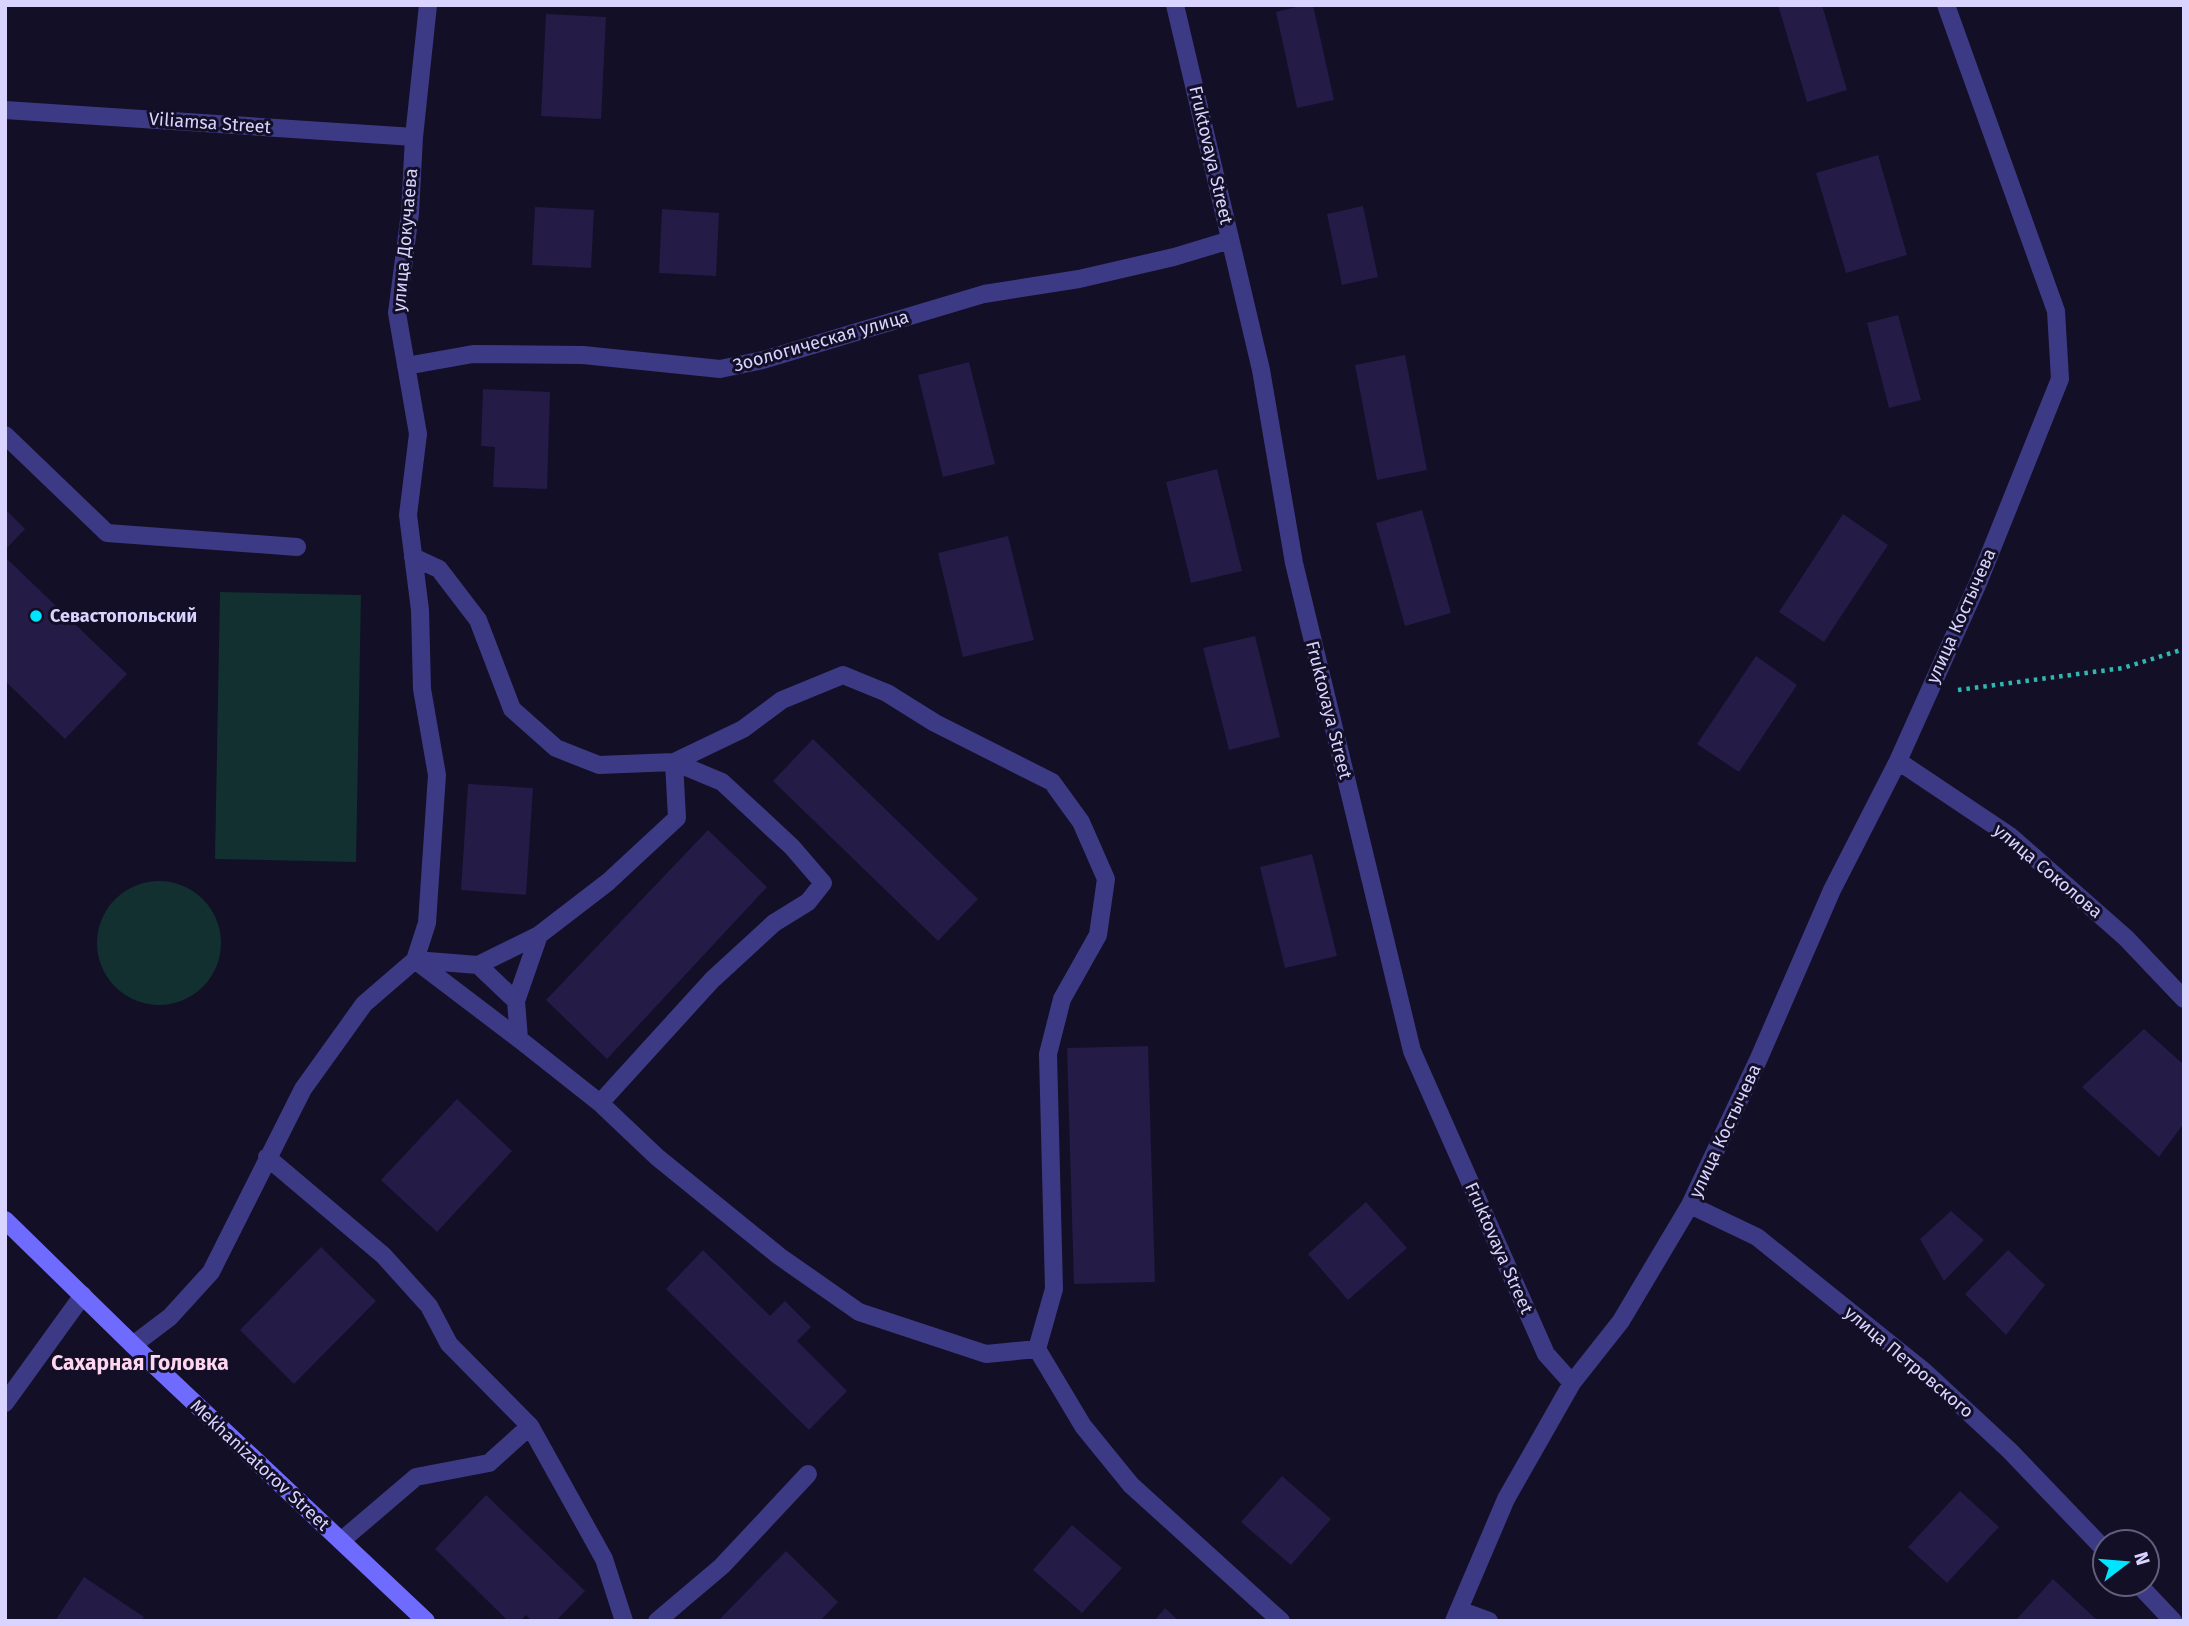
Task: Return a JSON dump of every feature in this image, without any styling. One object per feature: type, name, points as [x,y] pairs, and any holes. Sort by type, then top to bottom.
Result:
[{"type":"street","name":"улица Докучаева","points":[[415,960],[427,923],[437,775],[422,689],[420,610],[408,515],[418,434],[397,313],[410,214],[414,136],[428,5]]},
{"type":"street","name":"Fruktovaya Street","points":[[1175,5],[1261,370],[1293,563],[1412,1051],[1546,1354],[1572,1383]]},
{"type":"street","name":"улица Костычева","points":[[1456,1615],[1506,1499],[1572,1383],[1621,1321],[1690,1206],[1759,1058],[1832,890],[1898,761],[1978,583],[2060,379],[2056,311],[1946,5]]},
{"type":"street","name":"Viliamsa Street","points":[[5,110],[414,136]]},
{"type":"street","name":"Зоологическая улица","points":[[406,366],[473,354],[583,355],[720,369],[984,294],[1079,279],[1174,257],[1230,240]]},
{"type":"street","points":[[5,435],[107,533],[297,547]]},
{"type":"street","points":[[413,557],[439,569],[478,620],[512,709],[556,748],[599,765],[674,762],[743,729],[782,700],[843,675],[887,693],[935,723],[1052,782],[1082,822],[1105,879],[1098,935],[1062,999],[1048,1054],[1054,1289],[1037,1349],[1083,1426],[1131,1485],[1281,1621]]},
{"type":"street","name":"улица Соколова","points":[[1898,761],[2010,836],[2126,938],[2184,999]]},
{"type":"street","points":[[133,1345],[170,1317],[211,1272],[303,1089],[364,1004],[415,960],[478,965],[539,935],[608,882],[677,818],[674,762]]},
{"type":"street","points":[[600,1103],[712,980],[775,923],[808,902],[823,883],[792,847],[722,782],[674,762]]},
{"type":"street","points":[[519,1039],[516,1001],[539,935]]},
{"type":"street","points":[[415,960],[600,1103],[657,1157],[779,1256],[859,1312],[986,1354],[1037,1349]]},
{"type":"street","points":[[478,965],[516,1001]]},
{"type":"street","points":[[267,1157],[383,1255],[429,1306],[449,1344],[530,1426],[604,1559],[624,1621]]},
{"type":"street","name":"улица Петровского","points":[[1690,1206],[1757,1237],[1925,1372],[2010,1451],[2091,1535]]},
{"type":"street","name":"Mekhanizatorov Street","points":[[5,1220],[133,1345],[426,1621]]},
{"type":"street","points":[[5,1403],[83,1295]]},
{"type":"street","points":[[341,1541],[416,1477],[489,1464],[530,1426]]},
{"type":"street","points":[[657,1621],[722,1566],[808,1474]]},
{"type":"street","points":[[2151,1598],[2173,1621]]},
{"type":"street","points":[[1456,1615],[1489,1621]]},
{"type":"path","points":[[1930,686],[1955,690],[2011,685],[2123,668],[2184,649]]},
{"type":"green space","points":[[220,592],[361,595],[356,862],[215,859]]},
{"type":"green space","points":[[159,881],[183,886],[203,899],[216,919],[221,943],[216,967],[203,987],[183,1000],[159,1005],[135,1000],[115,987],[102,967],[97,943],[102,919],[115,899],[135,886]]},
{"type":"building","points":[[1313,5],[1334,100],[1297,108],[1276,12]]},
{"type":"building","points":[[1778,5],[1822,5],[1847,90],[1807,102]]},
{"type":"building","points":[[546,14],[606,17],[601,119],[541,116]]},
{"type":"building","points":[[1878,155],[1907,255],[1846,273],[1816,173]]},
{"type":"building","points":[[1363,206],[1378,277],[1342,285],[1327,214]]},
{"type":"building","points":[[535,207],[594,210],[591,268],[532,265]]},
{"type":"building","points":[[662,209],[719,213],[716,276],[659,273]]},
{"type":"building","points":[[1898,315],[1921,400],[1889,408],[1867,323]]},
{"type":"building","points":[[1405,355],[1427,470],[1377,480],[1355,365]]},
{"type":"building","points":[[969,362],[995,464],[943,477],[918,375]]},
{"type":"building","points":[[483,389],[550,392],[547,489],[493,487],[495,447],[481,446]]},
{"type":"building","points":[[1217,469],[1242,571],[1191,583],[1166,482]]},
{"type":"building","points":[[5,509],[25,529],[5,550]]},
{"type":"building","points":[[1422,510],[1451,613],[1405,626],[1376,523]]},
{"type":"building","points":[[1843,514],[1888,545],[1824,642],[1779,612]]},
{"type":"building","points":[[1008,536],[1034,640],[963,657],[938,553]]},
{"type":"building","name":"Севастопольский","points":[[5,557],[127,674],[65,739],[5,681]]},
{"type":"building","points":[[1255,636],[1280,737],[1229,750],[1203,648]]},
{"type":"building","points":[[1756,656],[1797,685],[1739,772],[1697,744]]},
{"type":"building","points":[[813,739],[978,899],[938,941],[773,781]]},
{"type":"building","points":[[468,784],[533,788],[526,895],[461,890]]},
{"type":"building","points":[[708,830],[767,887],[607,1059],[546,1000]]},
{"type":"building","points":[[1312,854],[1337,956],[1285,968],[1260,867]]},
{"type":"building","points":[[2144,1029],[2184,1065],[2184,1123],[2159,1157],[2082,1087]]},
{"type":"building","points":[[1148,1046],[1155,1282],[1074,1284],[1067,1048]]},
{"type":"building","points":[[457,1099],[512,1151],[437,1232],[381,1180]]},
{"type":"building","points":[[1366,1202],[1407,1248],[1348,1300],[1308,1254]]},
{"type":"building","points":[[1951,1211],[1984,1240],[1944,1281],[1920,1239]]},
{"type":"building","points":[[321,1247],[376,1301],[294,1384],[240,1330]]},
{"type":"building","points":[[703,1250],[770,1316],[785,1301],[811,1327],[797,1341],[847,1391],[809,1430],[666,1289]]},
{"type":"building","points":[[2008,1250],[2045,1285],[2006,1335],[1965,1294]]},
{"type":"building","points":[[1282,1476],[1331,1519],[1291,1565],[1241,1522]]},
{"type":"building","points":[[1960,1491],[1999,1527],[1947,1583],[1908,1547]]},
{"type":"building","points":[[486,1495],[585,1591],[556,1621],[532,1621],[526,1615],[520,1621],[508,1621],[435,1549]]},
{"type":"building","points":[[1072,1525],[1122,1568],[1082,1613],[1033,1570]]},
{"type":"building","points":[[786,1551],[838,1602],[820,1621],[718,1621]]},
{"type":"building","points":[[84,1577],[144,1617],[141,1621],[55,1621]]},
{"type":"building","points":[[2053,1579],[2098,1621],[2015,1621]]},
{"type":"building","points":[[1165,1608],[1179,1621],[1154,1621]]},
{"type":"place","name":"Севастопольский","points":[[36,616]]},
{"type":"district","name":"Сахарная Головка","points":[[140,1363]]}]
